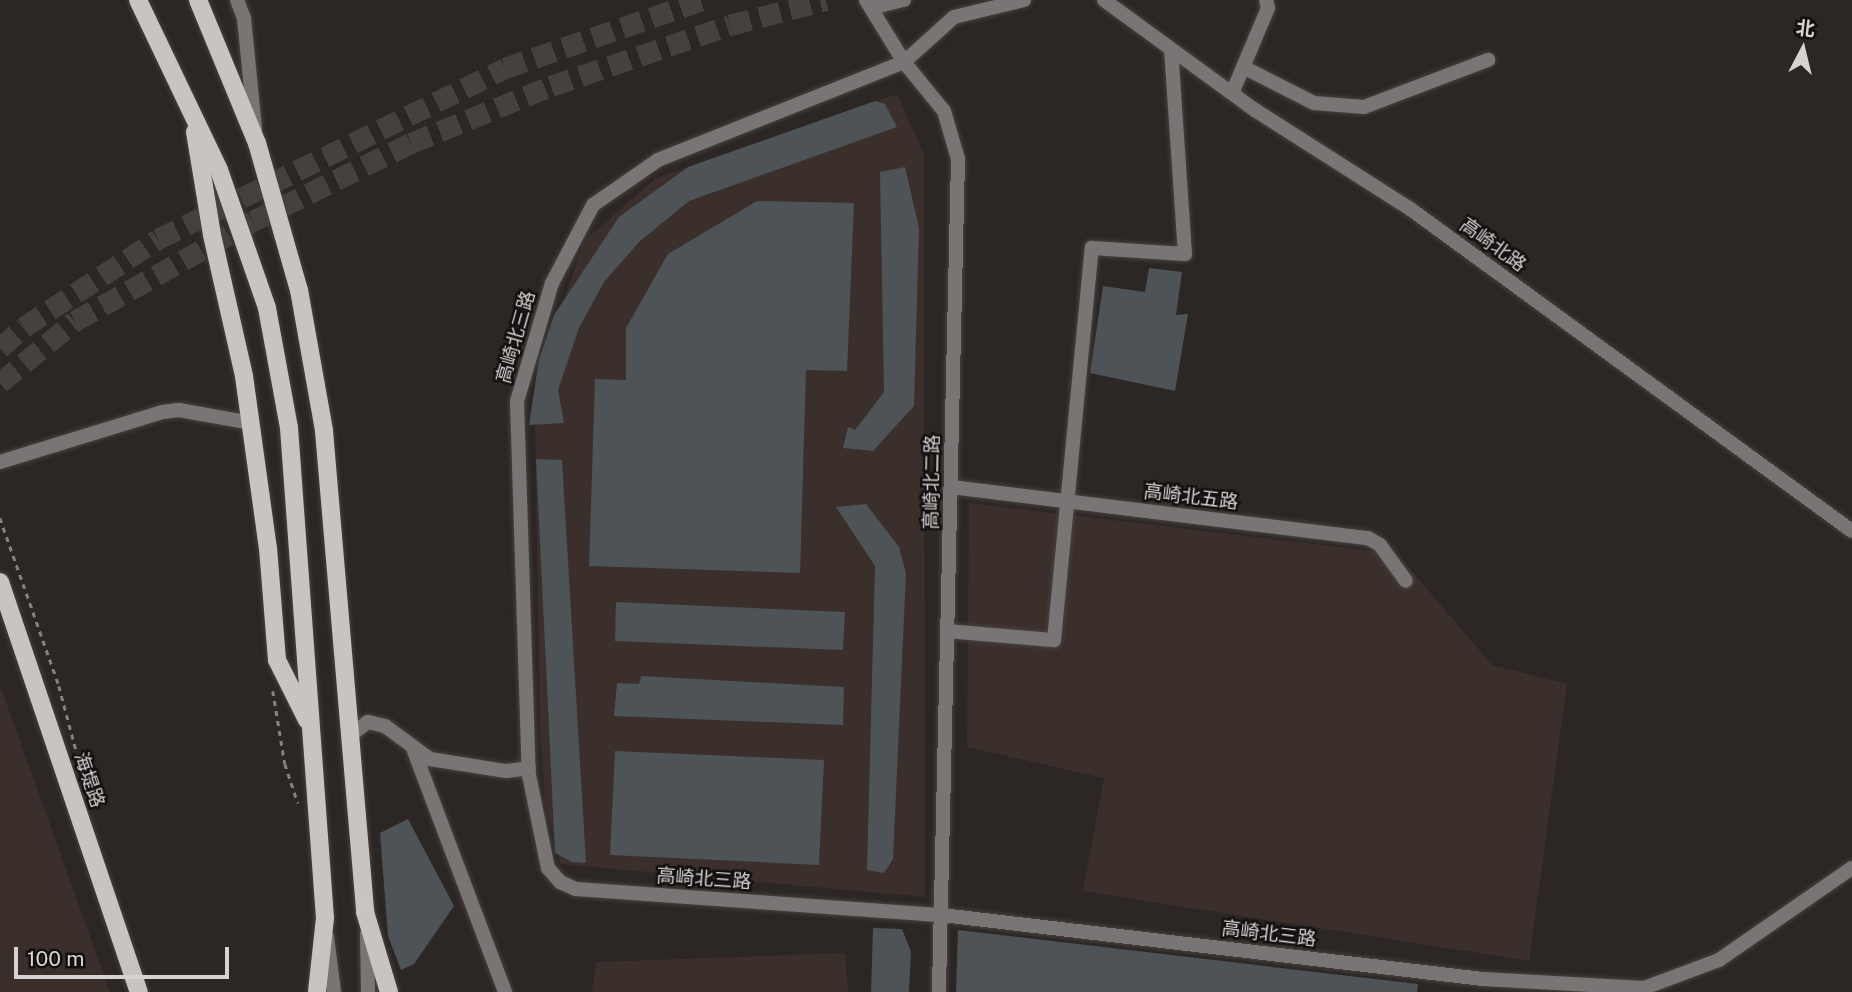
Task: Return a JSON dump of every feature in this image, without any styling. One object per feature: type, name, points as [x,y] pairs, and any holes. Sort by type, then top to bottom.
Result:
[{"type":"main road","points":[[138,0],[219,170],[270,321],[289,428],[312,730],[325,918],[317,992]]},
{"type":"main road","points":[[198,0],[257,143],[299,290],[324,431],[352,734],[365,912],[389,992]]},
{"type":"main road","points":[[192,115],[251,423],[277,660],[312,730]]},
{"type":"main road","name":"海堤路","points":[[0,582],[137,991]]},
{"type":"main road","name":"海堤路","points":[[0,609],[137,991]]},
{"type":"street","points":[[237,0],[244,18],[257,143]]},
{"type":"street","points":[[868,4],[904,0]]},
{"type":"street","points":[[904,62],[954,17],[1024,0]]},
{"type":"street","name":"高崎北路","points":[[1104,0],[1171,50],[1409,208],[1852,531]]},
{"type":"street","points":[[1233,91],[1268,8],[1266,0]]},
{"type":"street","name":"高崎北二路","points":[[868,4],[904,62],[944,111],[958,159],[939,992]]},
{"type":"street","points":[[948,631],[1054,640],[1092,248],[1185,254],[1171,50]]},
{"type":"street","points":[[1243,67],[1314,103],[1364,107],[1488,60]]},
{"type":"street","name":"高崎北三路","points":[[904,62],[658,160],[593,205],[552,283],[517,401],[529,768],[548,868],[576,889],[942,915],[1529,988],[1618,990],[1644,988],[1719,960],[1852,868]]},
{"type":"street","points":[[0,462],[163,412],[179,410],[251,423]]},
{"type":"street","name":"高崎北五路","points":[[951,487],[1368,538],[1386,551],[1406,581]]},
{"type":"street","points":[[352,734],[368,722],[385,726],[414,751],[430,759],[486,768],[529,768]]},
{"type":"street","points":[[414,751],[505,992]]},
{"type":"street","points":[[365,912],[368,992]]},
{"type":"street","points":[[325,918],[334,992]]},
{"type":"shaded area","points":[[897,94],[924,154],[925,897],[560,864],[545,801],[540,729],[535,414],[554,329],[584,241],[656,178]]},
{"type":"shaded area","points":[[969,503],[1397,554],[1492,665],[1567,684],[1529,961],[1083,891],[1104,778],[967,747]]},
{"type":"shaded area","points":[[0,685],[110,992],[0,992]]},
{"type":"shaded area","points":[[845,953],[848,992],[592,992],[596,962]]},
{"type":"building","points":[[875,101],[885,104],[897,127],[689,201],[639,242],[604,282],[579,328],[558,390],[564,423],[529,425],[539,359],[554,315],[619,217],[688,167]]},
{"type":"building","points":[[905,167],[919,228],[914,406],[873,451],[843,448],[848,427],[855,430],[884,392],[880,172]]},
{"type":"building","points":[[757,201],[854,203],[847,371],[806,370],[800,573],[589,566],[595,379],[626,380],[626,328],[668,254]]},
{"type":"building","points":[[1149,268],[1182,272],[1176,315],[1188,314],[1175,391],[1090,373],[1103,286],[1145,292]]},
{"type":"building","points":[[536,459],[562,460],[586,863],[572,862],[555,853]]},
{"type":"building","points":[[866,504],[899,547],[906,573],[893,859],[884,873],[867,870],[875,566],[836,507]]},
{"type":"building","points":[[616,602],[845,612],[843,650],[615,641]]},
{"type":"building","points":[[641,676],[844,687],[843,725],[614,716],[617,683],[639,684]]},
{"type":"building","points":[[615,751],[824,760],[819,865],[610,855]]},
{"type":"building","points":[[408,819],[454,906],[414,964],[401,970],[388,936],[380,833]]},
{"type":"building","points":[[873,928],[902,929],[911,952],[909,992],[871,992]]},
{"type":"building","points":[[958,930],[1418,984],[1417,992],[956,992]]},
{"type":"tunnel","points":[[0,348],[24,327],[158,239],[505,68],[702,0]]},
{"type":"tunnel","points":[[0,383],[75,321],[253,221],[411,143],[551,86],[730,25],[826,0]]}]
